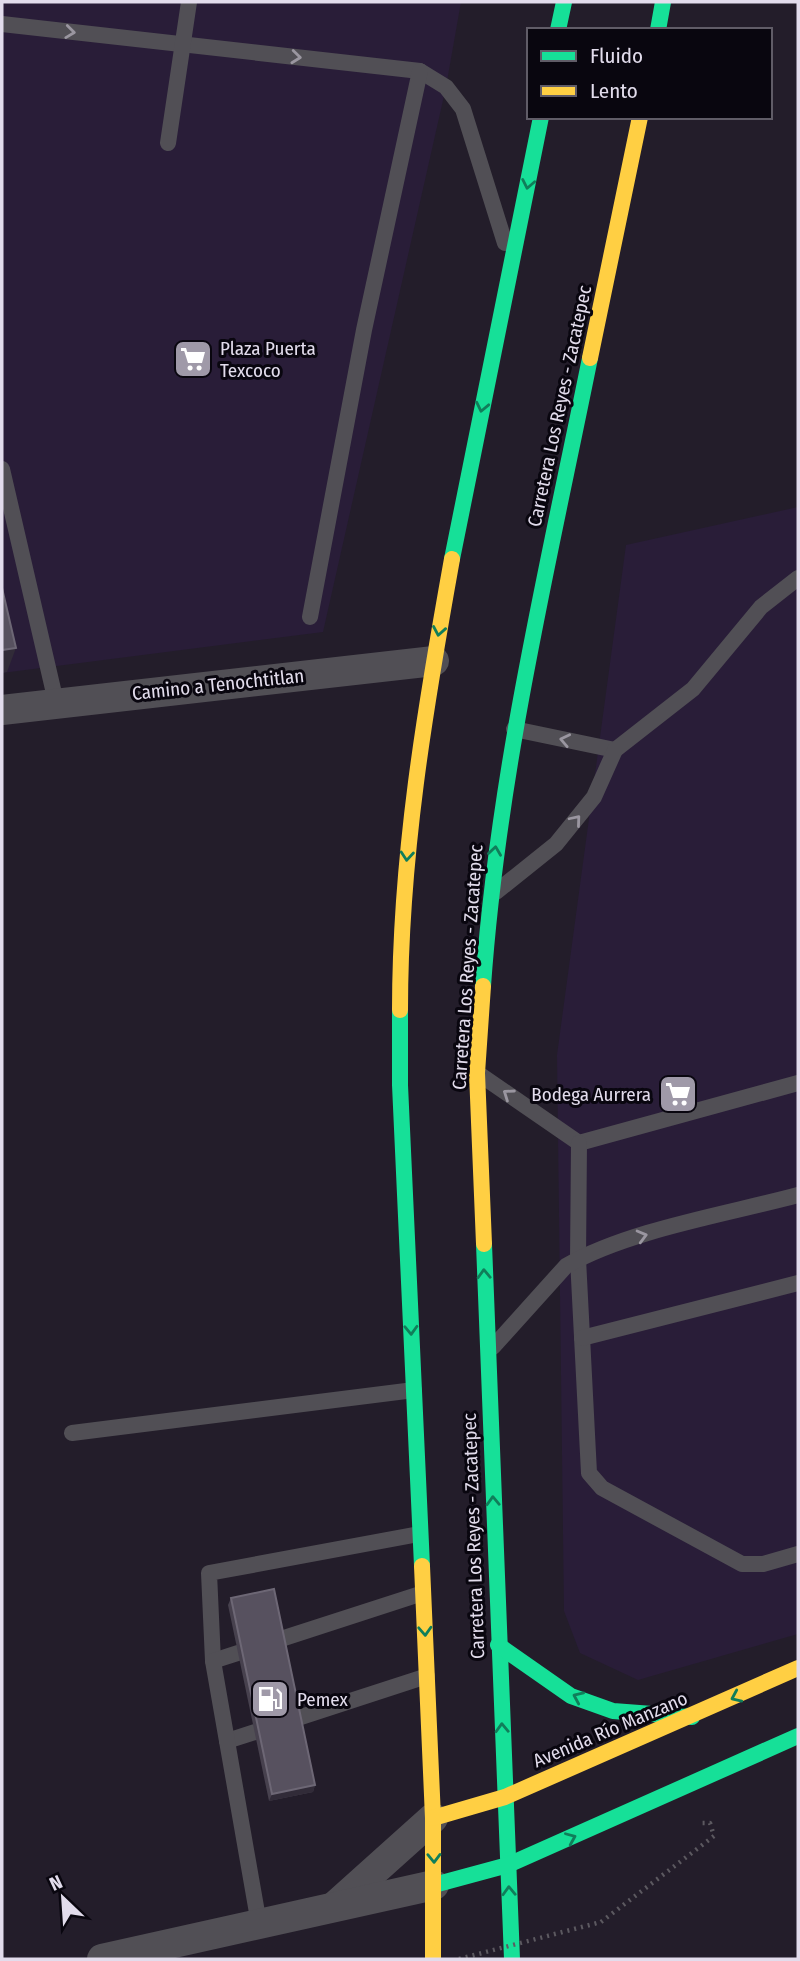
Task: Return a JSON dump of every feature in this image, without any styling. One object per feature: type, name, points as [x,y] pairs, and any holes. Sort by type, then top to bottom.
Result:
[{"type":"main road","points":[[558,28],[564,2]]},
{"type":"main road","points":[[657,28],[663,2]]},
{"type":"main road","points":[[433,1959],[433,1818],[400,1085],[400,936],[414,781],[434,661],[473,445],[541,119]]},
{"type":"main road","name":"Carretera Los Reyes - Zacatepec","points":[[512,1959],[477,1073],[489,898],[514,729],[640,119]]},
{"type":"main road","points":[[498,1644],[571,1696],[613,1712],[692,1717]]},
{"type":"main road","name":"Avenida Río Manzano","points":[[433,1818],[505,1797],[692,1717],[798,1668]]},
{"type":"main road","points":[[434,1885],[508,1865],[798,1737]]},
{"type":"street","name":"Camino a Tenochtitlan","points":[[2,710],[434,661]]},
{"type":"street","points":[[333,1908],[433,1818]]},
{"type":"street","points":[[102,1959],[434,1885]]},
{"type":"lane","points":[[169,143],[189,2]]},
{"type":"lane","points":[[2,24],[420,71],[446,87],[463,108],[477,144],[512,266]]},
{"type":"lane","points":[[310,617],[364,330],[420,71]]},
{"type":"lane","points":[[2,469],[56,702]]},
{"type":"lane","points":[[489,898],[556,844],[594,797],[615,750],[693,689],[761,607],[798,578]]},
{"type":"lane","points":[[514,729],[615,750]]},
{"type":"lane","points":[[477,1073],[579,1143],[798,1083]]},
{"type":"lane","points":[[579,1143],[578,1259],[589,1473],[602,1488],[742,1564],[763,1564],[798,1555]]},
{"type":"lane","points":[[487,1354],[566,1266],[578,1259],[623,1241],[798,1195]]},
{"type":"lane","points":[[582,1338],[798,1283]]},
{"type":"lane","points":[[72,1433],[414,1390]]},
{"type":"lane","points":[[259,1924],[213,1661],[209,1573],[421,1534]]},
{"type":"lane","points":[[213,1661],[423,1592]]},
{"type":"lane","points":[[227,1741],[427,1676]]},
{"type":"path","points":[[459,1959],[601,1922],[714,1836],[710,1823],[697,1823]]},
{"type":"shaded area","name":"Plaza Puerta Texcoco","points":[[2,2],[461,2],[446,87],[323,632],[2,673]]},
{"type":"shaded area","name":"Bodega Aurrera","points":[[798,507],[798,1634],[638,1680],[580,1653],[564,1611],[557,1055],[626,545]]},
{"type":"building","points":[[2,588],[16,648],[2,650]]},
{"type":"building","name":"Pemex","points":[[274,1589],[315,1785],[272,1794],[231,1598]]},
{"type":"traffic: fast","points":[[558,28],[564,2]]},
{"type":"traffic: fast","points":[[658,28],[663,2]]},
{"type":"traffic: fast","points":[[452,559],[541,119]]},
{"type":"traffic: fast","points":[[483,986],[490,906],[512,749],[590,358]]},
{"type":"traffic: fast","points":[[400,1010],[400,1085],[422,1566]]},
{"type":"traffic: fast","points":[[484,1244],[512,1959]]},
{"type":"traffic: fast","points":[[498,1645],[571,1696],[613,1711],[692,1717]]},
{"type":"traffic: fast","points":[[434,1885],[508,1865],[798,1736]]},
{"type":"traffic: slow","points":[[590,358],[640,119]]},
{"type":"traffic: slow","points":[[400,1010],[409,840],[432,671],[452,559]]},
{"type":"traffic: slow","points":[[483,986],[477,1073],[484,1244]]},
{"type":"traffic: slow","points":[[422,1566],[433,1818],[433,1959]]},
{"type":"traffic: slow","points":[[433,1818],[505,1797],[798,1668]]},
{"type":"place","name":"Plaza Puerta Texcoco","points":[[193,359]]},
{"type":"place","name":"Bodega Aurrera","points":[[678,1094]]},
{"type":"place","name":"Pemex","points":[[270,1699]]}]
